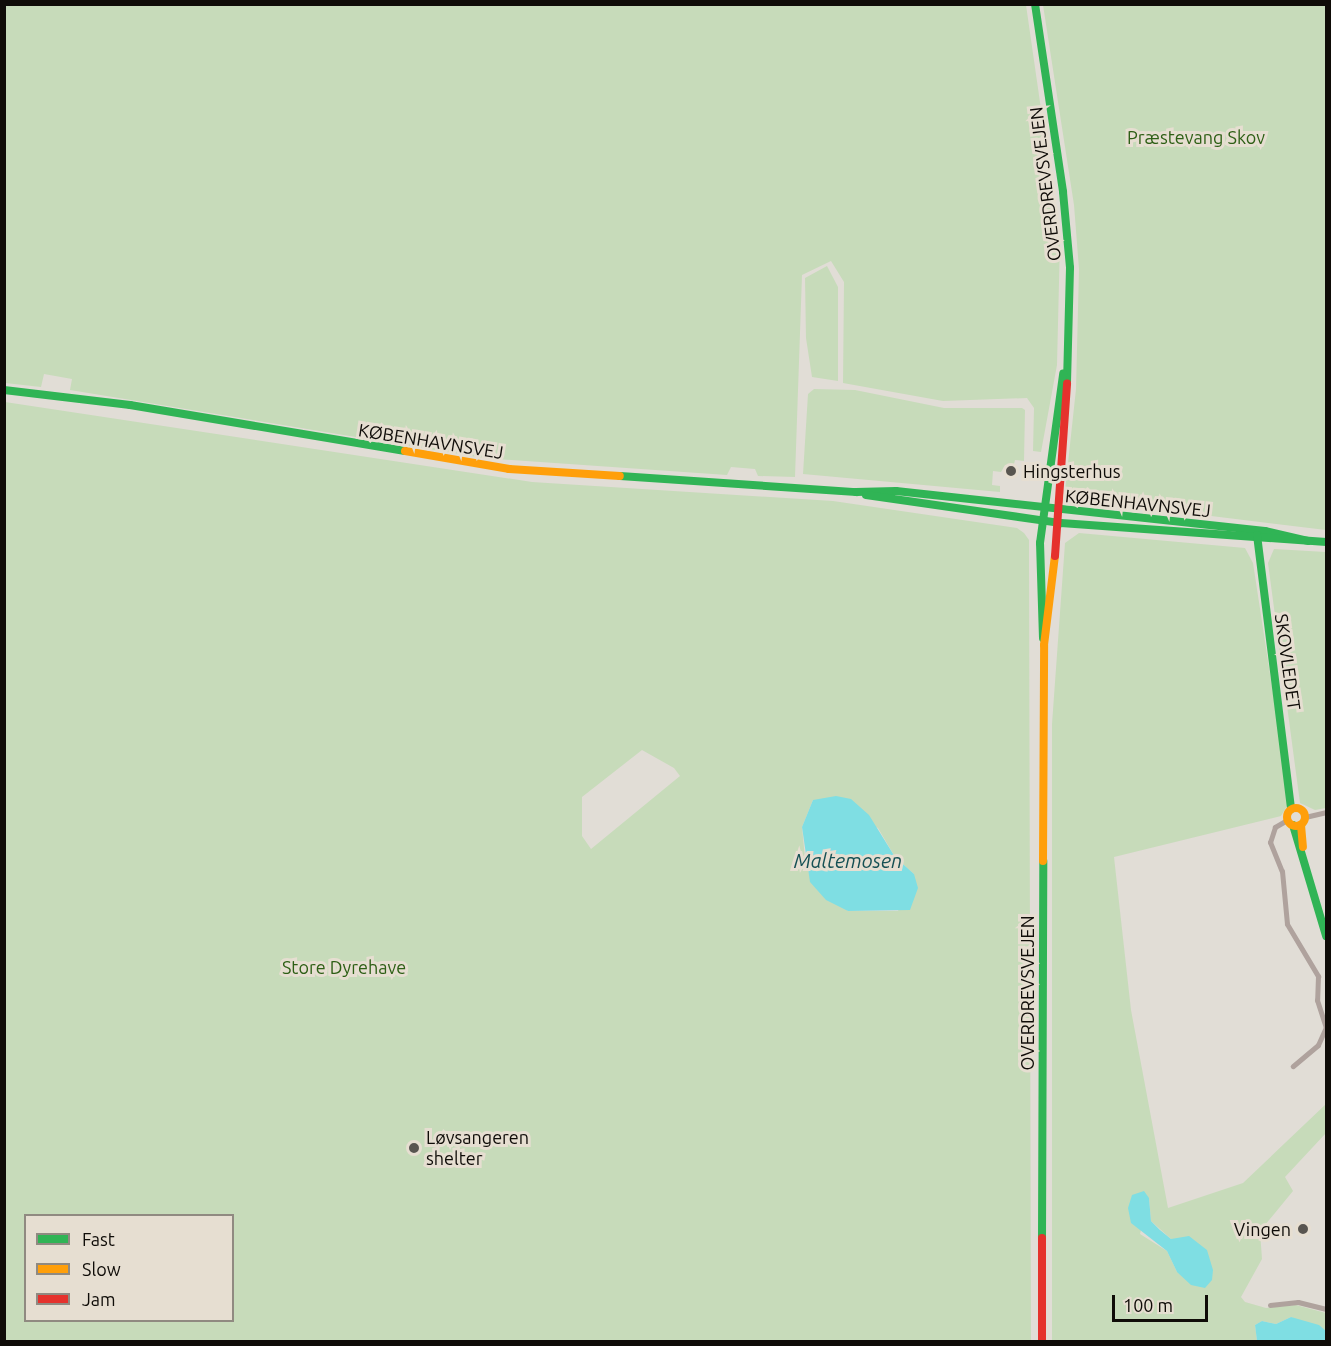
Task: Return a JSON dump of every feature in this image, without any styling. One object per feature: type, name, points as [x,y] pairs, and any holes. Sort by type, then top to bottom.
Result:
[{"type":"main road","name":"OVERDREVSVEJEN","points":[[1035,4],[1068,232],[1067,360],[1051,607],[1044,645]]},
{"type":"main road","name":"OVERDREVSVEJEN","points":[[1042,1341],[1044,645],[1040,570],[1044,507],[1067,360]]},
{"type":"main road","name":"KØBENHAVNSVEJ","points":[[4,390],[140,407],[509,469],[855,492],[1055,522],[1257,534]]},
{"type":"main road","name":"KØBENHAVNSVEJ","points":[[855,492],[896,491],[1326,542]]},
{"type":"main road","name":"SKOVLEDET","points":[[1257,534],[1296,822]]},
{"type":"main road","points":[[1293,809],[1302,857],[1326,936]]},
{"type":"street","points":[[1293,1066],[1318,1045],[1326,1027],[1317,1000],[1318,976],[1287,924],[1282,871],[1270,842],[1275,828],[1326,812]]},
{"type":"street","points":[[1270,1305],[1298,1302],[1326,1309]]},
{"type":"green space","points":[[5,4],[1026,5],[1060,241],[1057,365],[1041,452],[1033,451],[1034,408],[1027,398],[943,401],[843,383],[844,282],[831,261],[802,275],[795,477],[758,476],[755,469],[731,467],[727,475],[483,458],[70,390],[72,379],[44,374],[41,387],[5,383]]},
{"type":"green space","name":"Præstevang Skov","points":[[1043,5],[1326,5],[1326,530],[1073,499],[1065,491],[1076,389],[1079,269],[1074,205]]},
{"type":"green space","points":[[827,266],[838,287],[838,381],[812,377],[806,338],[805,278]]},
{"type":"green space","points":[[814,389],[855,390],[944,408],[1022,408],[1025,410],[1024,461],[1015,460],[1014,464],[1005,465],[1001,472],[993,471],[992,485],[1000,486],[1000,492],[803,474],[808,394]]},
{"type":"green space","name":"Store Dyrehave","points":[[5,402],[532,482],[833,501],[1017,528],[1024,533],[1029,540],[1031,1341],[5,1341]],"holes":[[[642,750],[674,768],[680,776],[591,849],[582,836],[582,797]],[[813,800],[878,828],[895,857],[914,874],[898,911],[848,911],[806,869],[802,827]]]},
{"type":"green space","points":[[1079,533],[1245,548],[1253,563],[1288,792],[1287,806],[1281,816],[1114,857],[1131,1010],[1168,1208],[1243,1183],[1326,1104],[1326,1133],[1285,1177],[1293,1191],[1260,1231],[1262,1259],[1241,1297],[1245,1302],[1266,1308],[1296,1305],[1326,1313],[1326,1334],[1291,1317],[1276,1324],[1262,1321],[1255,1325],[1257,1341],[1052,1341],[1052,724],[1065,543]],"holes":[[[1149,1198],[1151,1221],[1171,1239],[1179,1239],[1177,1272],[1167,1251],[1140,1234]]]},
{"type":"green space","points":[[1274,549],[1326,552],[1326,808],[1315,810],[1300,803],[1268,563]]},
{"type":"water","name":"Maltemosen","points":[[836,796],[851,799],[869,815],[895,857],[914,874],[918,888],[910,910],[848,911],[826,900],[810,882],[802,827],[813,800]]},
{"type":"water","points":[[1144,1191],[1149,1198],[1151,1221],[1160,1230],[1171,1239],[1189,1236],[1207,1250],[1213,1270],[1212,1280],[1205,1288],[1191,1285],[1177,1272],[1167,1251],[1131,1223],[1128,1208],[1132,1195]]},
{"type":"water","points":[[1291,1317],[1319,1325],[1326,1331],[1326,1341],[1257,1341],[1255,1325],[1262,1321],[1276,1324]]},
{"type":"traffic: fast","points":[[1035,4],[1063,192],[1070,268],[1067,383]]},
{"type":"traffic: fast","points":[[1043,638],[1040,543],[1063,374]]},
{"type":"traffic: fast","points":[[4,390],[130,405],[405,451]]},
{"type":"traffic: fast","points":[[620,476],[856,492],[896,491],[1265,531],[1308,541]]},
{"type":"traffic: fast","points":[[866,495],[1061,523],[1326,542]]},
{"type":"traffic: fast","points":[[1257,535],[1291,809]]},
{"type":"traffic: fast","points":[[1293,825],[1326,936]]},
{"type":"traffic: fast","points":[[1042,1238],[1043,861]]},
{"type":"traffic: slow","points":[[405,451],[509,469],[620,476]]},
{"type":"traffic: slow","points":[[1043,861],[1044,645],[1055,556]]},
{"type":"traffic: slow","points":[[1296,808],[1302,811],[1305,817],[1302,823],[1296,826],[1290,823],[1287,817],[1290,811],[1296,808]]},
{"type":"traffic: slow","points":[[1301,825],[1303,847]]},
{"type":"traffic: jam","points":[[1055,556],[1067,383]]},
{"type":"traffic: jam","points":[[1042,1238],[1042,1342]]},
{"type":"place","name":"Hingsterhus","points":[[1011,471]]},
{"type":"place","name":"Løvsangeren shelter","points":[[414,1148]]},
{"type":"place","name":"Vingen","points":[[1303,1229]]}]
